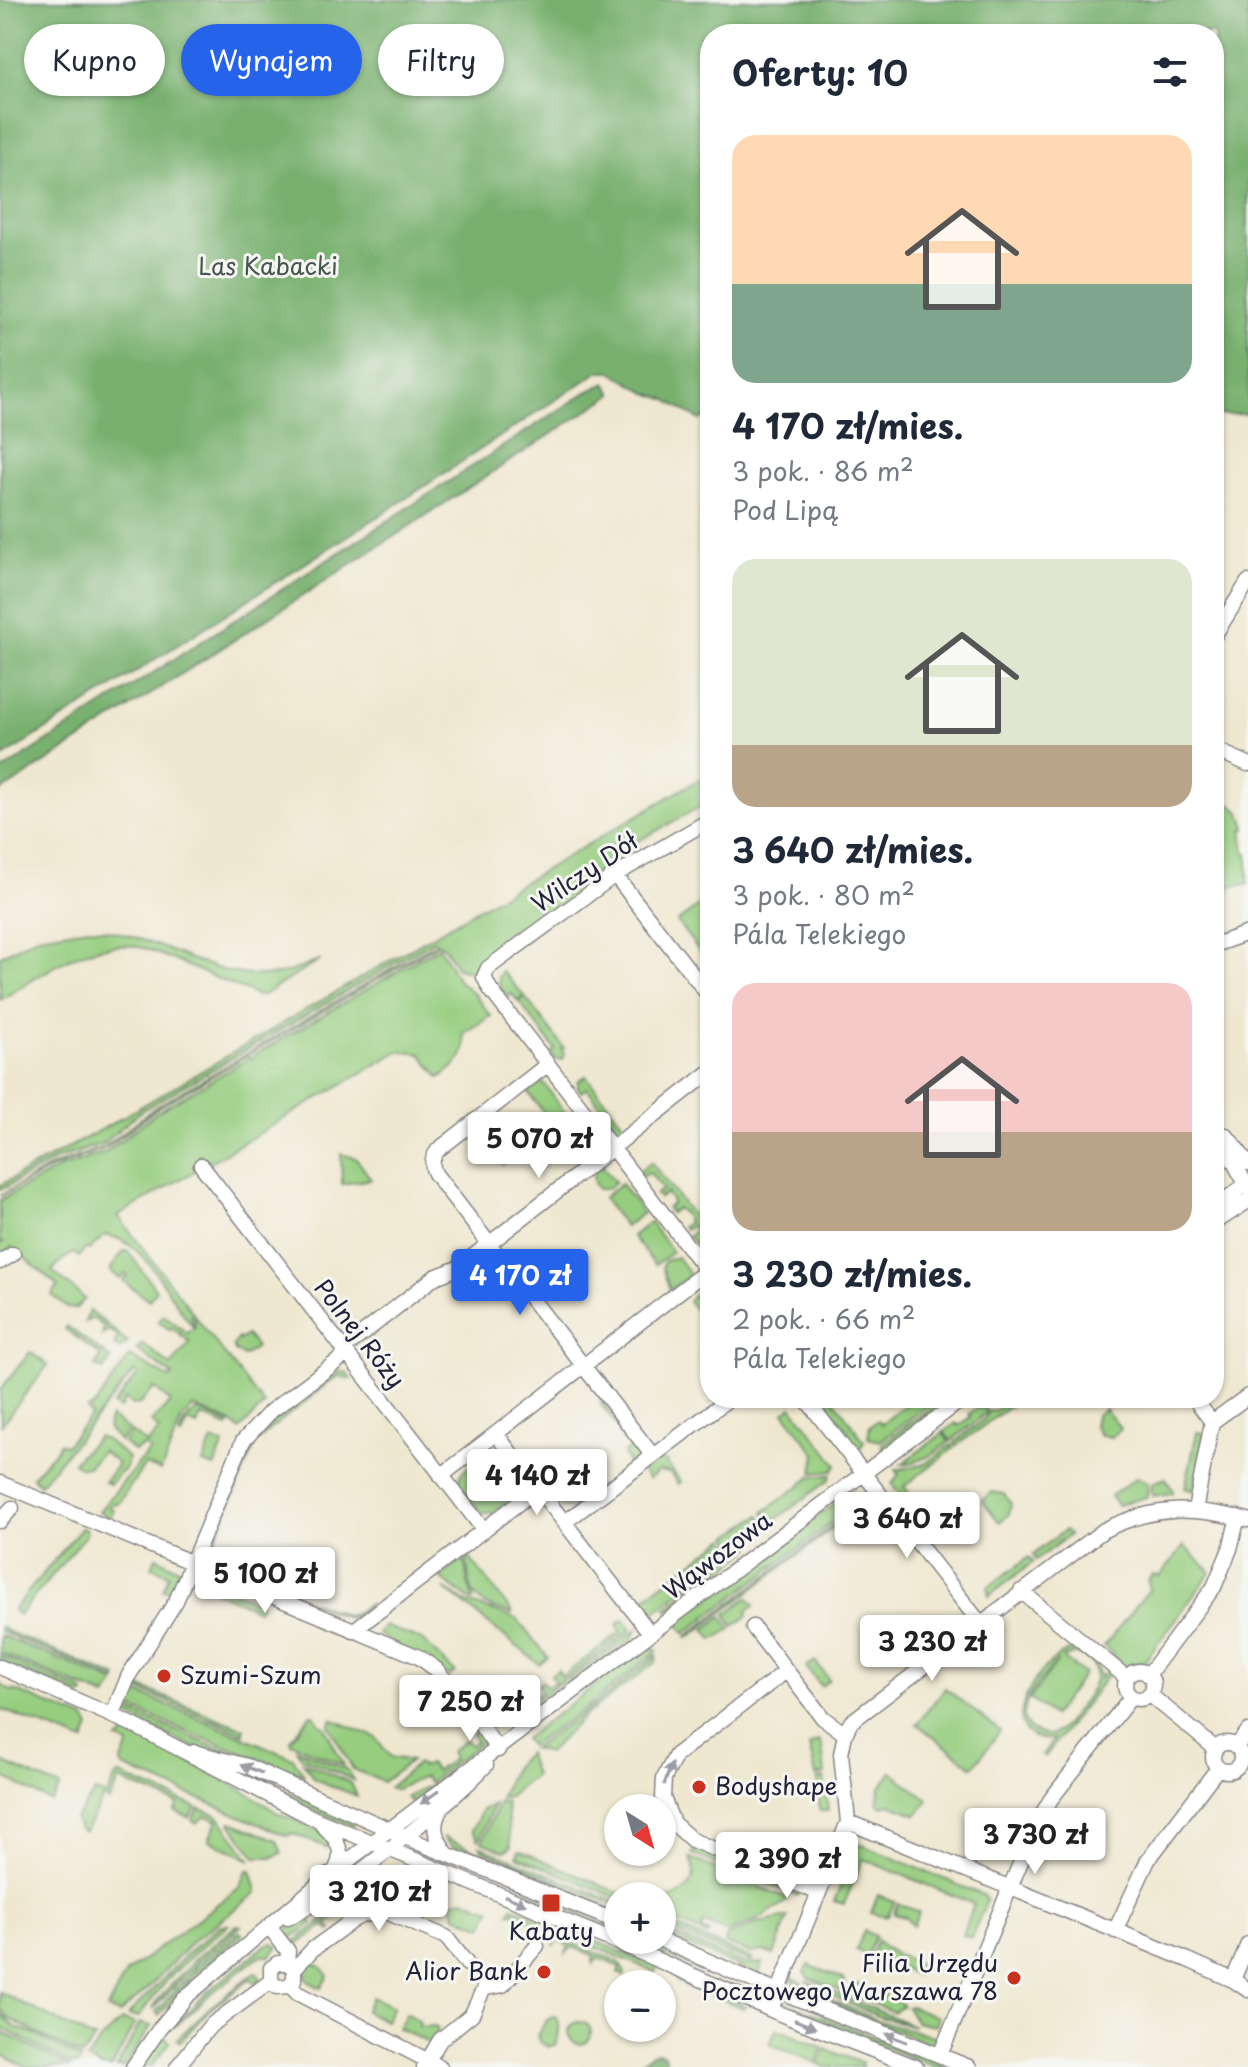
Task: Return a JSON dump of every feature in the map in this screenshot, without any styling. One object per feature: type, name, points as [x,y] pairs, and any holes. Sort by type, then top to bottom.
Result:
[{"type":"street","points":[[1224,620],[1248,582]]},
{"type":"street","points":[[1224,753],[1248,764]]},
{"type":"street","name":"Wilczy Dół","points":[[548,1064],[485,983],[488,968],[615,875],[700,826]]},
{"type":"street","points":[[615,875],[700,984]]},
{"type":"street","points":[[1224,941],[1248,933]]},
{"type":"street","points":[[653,1456],[436,1175],[432,1160],[438,1150],[548,1064],[700,1259]]},
{"type":"street","points":[[112,1716],[129,1675],[172,1609],[239,1447],[251,1430],[435,1277],[458,1268],[700,1080]]},
{"type":"street","points":[[1224,1133],[1248,1163]]},
{"type":"street","points":[[1224,1144],[1247,1185],[1224,1201]]},
{"type":"street","name":"Polnej Róży","points":[[201,1165],[484,1530]]},
{"type":"street","points":[[1224,1217],[1248,1201]]},
{"type":"street","points":[[441,1476],[700,1278]]},
{"type":"street","points":[[1195,1510],[1212,1422],[1248,1396]]},
{"type":"street","points":[[565,1522],[717,1408]]},
{"type":"street","points":[[813,1408],[980,1623]]},
{"type":"street","name":"Wąwozowa","points":[[133,2067],[186,1997],[336,1869],[951,1408]]},
{"type":"street","points":[[1202,1408],[1212,1422]]},
{"type":"street","points":[[496,1434],[650,1633]]},
{"type":"street","points":[[0,1483],[419,1657],[437,1670],[459,1697]]},
{"type":"street","points":[[353,1631],[538,1488]]},
{"type":"street","points":[[0,1521],[12,1508]]},
{"type":"street","points":[[771,2009],[848,1822],[841,1754],[845,1734],[853,1720],[1104,1530],[1162,1510],[1195,1510],[1243,1518],[1214,1587],[1148,1675]]},
{"type":"street","points":[[1021,1591],[1127,1678]]},
{"type":"street","points":[[753,1627],[828,1723],[845,1734]]},
{"type":"street","points":[[0,1667],[112,1716],[315,1819],[916,2067]]},
{"type":"street","points":[[786,1671],[676,1755],[664,1778],[663,1798],[673,1823],[692,1840],[819,1893]]},
{"type":"street","points":[[1135,1672],[1148,1675],[1153,1686],[1149,1694],[1142,1699],[1131,1697],[1125,1689],[1127,1678],[1135,1672]]},
{"type":"street","points":[[1149,1694],[1216,1749]]},
{"type":"street","points":[[940,2055],[1047,1805],[1131,1697]]},
{"type":"street","points":[[473,1714],[498,1750]]},
{"type":"street","points":[[1236,1747],[1248,1731]]},
{"type":"street","points":[[1223,1744],[1236,1747],[1243,1770],[1218,1768],[1214,1761],[1216,1749],[1223,1744]]},
{"type":"street","points":[[175,1747],[247,1766],[447,1854],[604,1916]]},
{"type":"street","name":"Wąwozowa","points":[[270,1928],[334,1892],[391,1849],[465,1788],[498,1750]]},
{"type":"street","points":[[1115,1931],[1148,1860],[1218,1768]]},
{"type":"street","points":[[441,1809],[434,1829],[447,1854]]},
{"type":"street","points":[[315,1819],[337,1840],[341,1861],[336,1869]]},
{"type":"street","points":[[848,1822],[1233,1980],[1248,1990]]},
{"type":"street","points":[[290,1966],[353,1920],[363,1915],[386,1912],[446,1937],[467,1964]]},
{"type":"street","points":[[270,1928],[288,1951],[295,1976],[290,1985],[281,1988],[271,1981]]},
{"type":"street","points":[[1233,1980],[1248,1944]]},
{"type":"street","points":[[290,1985],[297,1993],[430,2065],[444,2036],[472,2014],[482,1984],[503,1985],[537,1946]]},
{"type":"street","points":[[676,1946],[969,2067]]},
{"type":"street","points":[[271,1981],[271,1968],[278,1963],[290,1966]]},
{"type":"street","points":[[177,2067],[210,2026],[271,1981]]},
{"type":"green space","name":"Las Kabacki","points":[[0,0],[1248,0],[1248,414],[1224,415],[1224,24],[700,24],[700,420],[612,372],[598,372],[0,759]]},
{"type":"green space","points":[[606,383],[613,394],[0,792],[0,772],[587,392]]},
{"type":"green space","points":[[700,779],[700,807],[635,843],[639,851],[587,885],[589,888],[474,972],[457,968],[444,947],[433,941],[141,1111],[103,1143],[55,1160],[0,1190],[0,1185],[99,1131]]},
{"type":"green space","points":[[1227,803],[1244,820],[1246,829],[1242,830],[1245,853],[1248,853],[1248,884],[1229,886],[1229,891],[1224,892],[1224,807]]},
{"type":"green space","points":[[700,905],[700,952],[677,922]]},
{"type":"green space","points":[[88,928],[112,931],[204,964],[250,975],[280,974],[321,960],[258,996],[147,949],[107,947],[70,959],[0,1000],[0,956],[38,936]]},
{"type":"green space","points":[[436,945],[157,1108],[107,1147],[50,1169],[0,1196],[50,1167],[104,1147],[154,1108]]},
{"type":"green space","points":[[439,947],[459,981],[491,1016],[463,1034],[462,1055],[450,1070],[440,1078],[421,1054],[399,1051],[118,1216],[193,1313],[193,1327],[145,1259],[120,1239],[105,1235],[79,1257],[74,1253],[52,1271],[85,1299],[75,1309],[67,1308],[52,1295],[58,1286],[12,1247],[0,1255],[0,1244],[4,1242],[0,1242],[0,1200],[58,1169],[106,1152],[157,1112]]},
{"type":"green space","points":[[502,971],[524,996],[518,1001],[512,994],[508,997],[501,989],[498,977]]},
{"type":"green space","points":[[525,997],[564,1048],[562,1060],[556,1060],[551,1054],[555,1049],[519,1002]]},
{"type":"green space","points":[[586,1076],[625,1126],[620,1131],[587,1088],[581,1092],[578,1088],[578,1081]]},
{"type":"green space","points":[[542,1081],[566,1114],[553,1125],[528,1092]]},
{"type":"green space","points":[[569,1117],[594,1150],[581,1161],[555,1128]]},
{"type":"green space","points":[[516,1140],[523,1150],[503,1165],[495,1156]]},
{"type":"green space","points":[[341,1154],[356,1158],[371,1179],[342,1184]]},
{"type":"green space","points":[[651,1162],[700,1225],[700,1249],[688,1236],[695,1230],[691,1226],[685,1230],[682,1227],[688,1222],[684,1214],[677,1208],[670,1213],[667,1208],[673,1203],[666,1193],[659,1198],[656,1194],[663,1189],[649,1172],[642,1177],[638,1172]]},
{"type":"green space","points":[[604,1163],[603,1167],[615,1182],[607,1189],[598,1189],[593,1172]]},
{"type":"green space","points":[[621,1184],[643,1213],[625,1227],[603,1198]]},
{"type":"green space","points":[[650,1222],[672,1252],[655,1265],[632,1236]]},
{"type":"green space","points":[[124,1251],[128,1251],[156,1290],[149,1300],[123,1281],[127,1276],[125,1274],[120,1279],[111,1271]]},
{"type":"green space","points":[[677,1257],[690,1275],[670,1290],[662,1267],[665,1261]]},
{"type":"green space","points":[[700,1289],[700,1315],[688,1301]]},
{"type":"green space","points":[[89,1310],[128,1342],[120,1349],[114,1345],[118,1337],[109,1330],[102,1335],[104,1327],[93,1318],[85,1322]]},
{"type":"green space","points":[[164,1315],[187,1333],[195,1328],[194,1315],[264,1405],[240,1430],[230,1422],[193,1407],[182,1419],[161,1471],[145,1465],[118,1504],[113,1503],[109,1507],[114,1510],[110,1519],[99,1511],[150,1450],[144,1446],[134,1451],[123,1443],[131,1432],[147,1444],[159,1430],[151,1422],[171,1402],[154,1388],[140,1404],[132,1405],[125,1399],[120,1409],[113,1405],[138,1375],[135,1371],[40,1484],[32,1477],[59,1443],[66,1445],[91,1416],[87,1409],[94,1406],[130,1356],[169,1378],[173,1376],[136,1349],[143,1344],[171,1366],[190,1342],[158,1321]]},
{"type":"green space","points":[[67,1326],[111,1359],[103,1370],[95,1366],[99,1354],[65,1329]]},
{"type":"green space","points":[[246,1335],[256,1347],[244,1356],[233,1346],[238,1338]]},
{"type":"green space","points":[[30,1352],[48,1365],[1,1425],[0,1390]]},
{"type":"green space","points":[[340,1371],[347,1373],[351,1379],[338,1376],[260,1440],[258,1438],[275,1420]]},
{"type":"green space","points":[[602,1401],[640,1451],[640,1459],[630,1466],[623,1454],[632,1446],[600,1403]]},
{"type":"green space","points":[[794,1408],[837,1465],[833,1471],[813,1473],[816,1454],[784,1412]]},
{"type":"green space","points":[[831,1408],[840,1408],[864,1441],[855,1452],[843,1437],[849,1432]]},
{"type":"green space","points":[[901,1408],[924,1408],[880,1441],[868,1438],[870,1426],[878,1420],[882,1424]]},
{"type":"green space","points":[[930,1408],[939,1408],[883,1450],[882,1444]]},
{"type":"green space","points":[[977,1408],[987,1410],[951,1441],[944,1432],[956,1423],[959,1426],[971,1417],[969,1414]]},
{"type":"green space","points":[[1007,1408],[956,1446],[954,1443],[990,1411]]},
{"type":"green space","points":[[1105,1409],[1121,1429],[1111,1437],[1100,1435],[1094,1426],[1096,1415]]},
{"type":"green space","points":[[197,1410],[230,1424],[228,1427],[201,1416],[197,1426],[188,1422],[182,1436],[179,1435],[184,1422]]},
{"type":"green space","points":[[110,1417],[129,1430],[120,1441],[108,1428]]},
{"type":"green space","points":[[1197,1432],[1204,1433],[1193,1491],[1185,1488]]},
{"type":"green space","points":[[943,1433],[949,1442],[933,1454],[902,1464]]},
{"type":"green space","points":[[98,1437],[128,1458],[126,1467],[110,1484],[104,1482],[118,1464],[102,1451],[88,1467],[79,1467],[73,1462]]},
{"type":"green space","points":[[212,1440],[224,1445],[214,1467],[203,1463]]},
{"type":"green space","points":[[951,1445],[954,1448],[904,1486],[928,1518],[922,1522],[892,1484],[899,1474],[896,1470],[925,1464]]},
{"type":"green space","points":[[252,1446],[211,1549],[215,1560],[347,1616],[370,1605],[354,1617],[348,1618],[211,1562],[207,1552]]},
{"type":"green space","points":[[489,1452],[500,1454],[521,1482],[519,1493],[492,1513],[482,1513],[459,1484],[461,1473]]},
{"type":"green space","points":[[658,1459],[665,1461],[681,1482],[678,1484],[670,1473],[659,1471],[648,1479],[642,1471]]},
{"type":"green space","points":[[831,1475],[829,1480],[771,1523],[764,1512],[811,1477]]},
{"type":"green space","points":[[1137,1477],[1148,1483],[1147,1497],[1117,1505],[1111,1496]]},
{"type":"green space","points":[[1166,1478],[1172,1493],[1152,1496],[1152,1483]]},
{"type":"green space","points":[[552,1485],[564,1499],[573,1493],[580,1503],[573,1509],[562,1507],[548,1488]]},
{"type":"green space","points":[[852,1490],[857,1496],[850,1509],[685,1633],[677,1622]]},
{"type":"green space","points":[[992,1492],[1004,1494],[1011,1504],[1009,1515],[999,1522],[982,1500]]},
{"type":"green space","points":[[863,1494],[864,1505],[688,1638],[854,1510]]},
{"type":"green space","points":[[760,1515],[769,1525],[738,1548],[729,1536]]},
{"type":"green space","points":[[81,1528],[87,1529],[86,1535],[19,1615],[13,1610]]},
{"type":"green space","points":[[1065,1530],[1069,1535],[1036,1560],[1033,1555]]},
{"type":"green space","points":[[726,1538],[735,1550],[690,1584],[680,1571]]},
{"type":"green space","points":[[751,1543],[753,1546],[743,1555],[669,1611],[666,1608]]},
{"type":"green space","points":[[1184,1546],[1211,1572],[1144,1662],[1124,1666],[1104,1646],[1149,1590],[1148,1580],[1153,1575],[1160,1576]]},
{"type":"green space","points":[[156,1557],[179,1569],[172,1591],[163,1590],[169,1574],[152,1567]]},
{"type":"green space","points":[[469,1557],[512,1614],[490,1607],[476,1597],[470,1582]]},
{"type":"green space","points":[[1029,1557],[1033,1562],[989,1596],[988,1587]]},
{"type":"green space","points":[[464,1558],[468,1585],[474,1599],[472,1601],[440,1578]]},
{"type":"green space","points":[[678,1572],[688,1586],[655,1612],[649,1611],[641,1601]]},
{"type":"green space","points":[[217,1584],[261,1603],[258,1610],[214,1591]]},
{"type":"green space","points":[[444,1588],[468,1603],[517,1619],[548,1657],[539,1664]]},
{"type":"green space","points":[[748,1597],[755,1605],[747,1611],[748,1616],[733,1626],[726,1614]]},
{"type":"green space","points":[[722,1616],[731,1629],[713,1640],[705,1629]]},
{"type":"green space","points":[[624,1619],[632,1629],[567,1678],[564,1675],[621,1632],[617,1625]]},
{"type":"green space","points":[[0,1626],[118,1678],[117,1681],[0,1631]]},
{"type":"green space","points":[[384,1626],[422,1640],[455,1672],[449,1676],[378,1634]]},
{"type":"green space","points":[[637,1629],[633,1638],[516,1726],[514,1721]]},
{"type":"green space","points":[[0,1635],[116,1683],[106,1697],[0,1653]]},
{"type":"green space","points":[[645,1647],[657,1651],[586,1708],[530,1746],[524,1739]]},
{"type":"green space","points":[[1077,1650],[1087,1655],[1096,1664],[1100,1678],[1107,1670],[1110,1672],[1045,1757],[1042,1755],[1054,1739],[1034,1737],[1023,1727],[1021,1713],[1036,1679],[1063,1654]],"holes":[[[1076,1654],[1087,1659],[1095,1673],[1087,1697],[1057,1732],[1051,1735],[1035,1732],[1027,1725],[1024,1716],[1025,1706],[1037,1685],[1058,1661],[1030,1699],[1053,1716],[1084,1674],[1063,1658]]]},
{"type":"green space","points":[[657,1655],[656,1662],[583,1717],[548,1753],[532,1749],[593,1706]]},
{"type":"green space","points":[[0,1656],[84,1693],[82,1696],[0,1662]]},
{"type":"green space","points":[[815,1661],[829,1680],[821,1686],[806,1667]]},
{"type":"green space","points":[[558,1670],[564,1679],[504,1724],[502,1722],[542,1691],[538,1685],[542,1681],[547,1687],[556,1681],[551,1675]]},
{"type":"green space","points":[[0,1684],[13,1692],[85,1719],[90,1727],[84,1742],[0,1709]]},
{"type":"green space","points":[[136,1685],[244,1729],[244,1734],[136,1688]]},
{"type":"green space","points":[[945,1688],[1000,1731],[973,1767],[917,1724]]},
{"type":"green space","points":[[134,1691],[293,1758],[304,1775],[197,1736],[129,1707]]},
{"type":"green space","points":[[123,1708],[207,1744],[303,1778],[301,1782],[188,1745],[128,1716]]},
{"type":"green space","points":[[311,1714],[324,1726],[344,1765],[291,1743],[290,1740]]},
{"type":"green space","points":[[332,1719],[375,1737],[391,1757],[411,1761],[383,1782],[353,1769],[329,1726]]},
{"type":"green space","points":[[476,1731],[484,1740],[429,1782],[424,1777],[394,1790],[389,1788],[417,1764],[422,1767],[429,1764],[436,1771],[453,1759],[450,1752],[465,1740],[471,1745],[476,1741],[472,1734]]},
{"type":"green space","points":[[127,1733],[138,1734],[250,1794],[276,1812],[322,1832],[334,1845],[326,1847],[292,1833],[288,1836],[123,1767],[121,1763],[129,1745],[118,1740]]},
{"type":"green space","points":[[819,1741],[825,1774],[816,1776],[809,1746]]},
{"type":"green space","points":[[485,1744],[481,1754],[411,1803],[406,1797],[429,1786]]},
{"type":"green space","points":[[297,1749],[348,1770],[354,1780],[301,1757]]},
{"type":"green space","points":[[527,1753],[535,1775],[507,1798],[500,1798],[513,1768]]},
{"type":"green space","points":[[0,1761],[60,1787],[51,1802],[0,1775]]},
{"type":"green space","points":[[303,1762],[351,1783],[357,1796],[314,1779]]},
{"type":"green space","points":[[228,1766],[354,1821],[352,1826],[292,1801]]},
{"type":"green space","points":[[892,1772],[928,1800],[917,1815],[878,1803],[879,1789]]},
{"type":"green space","points":[[116,1776],[196,1807],[189,1818],[175,1811],[178,1804],[120,1780],[109,1801],[103,1798],[85,1832],[79,1829],[75,1819],[95,1792],[107,1796]]},
{"type":"green space","points":[[824,1778],[828,1811],[820,1811],[817,1779]]},
{"type":"green space","points":[[499,1802],[506,1803],[511,1846],[505,1851],[482,1842]]},
{"type":"green space","points":[[494,1804],[479,1840],[472,1830],[482,1810]]},
{"type":"green space","points":[[199,1808],[218,1816],[251,1860],[209,1840],[217,1820],[206,1816],[196,1823],[192,1820]]},
{"type":"green space","points":[[232,1822],[277,1840],[282,1853],[273,1857],[256,1857]]},
{"type":"green space","points":[[443,1837],[604,1906],[604,1909],[451,1846]]},
{"type":"green space","points":[[480,1846],[604,1897],[604,1901],[482,1850]]},
{"type":"green space","points":[[858,1846],[985,1896],[987,1900],[971,1938],[962,1934],[974,1904],[863,1859],[844,1904],[834,1901]]},
{"type":"green space","points":[[697,1848],[800,1890],[798,1896],[697,1856],[692,1853]]},
{"type":"green space","points":[[519,1850],[604,1886],[604,1892],[517,1856]]},
{"type":"green space","points":[[690,1858],[787,1898],[787,1901],[757,1920],[726,1932],[704,1923],[701,1930],[709,1933],[707,1935],[676,1922],[676,1896],[689,1886],[694,1874]]},
{"type":"green space","points":[[404,1868],[419,1876],[416,1882],[410,1880],[408,1884],[429,1893],[425,1895],[412,1890],[409,1898],[424,1904],[422,1907],[414,1907],[380,1893],[379,1882],[395,1870]]},
{"type":"green space","points":[[247,1870],[251,1870],[257,1890],[255,1894],[194,1940],[119,2014],[107,2009],[126,1973],[240,1887]]},
{"type":"green space","points":[[494,1882],[604,1923],[604,1929]]},
{"type":"green space","points":[[878,1895],[894,1902],[889,1915],[885,1917],[871,1913]]},
{"type":"green space","points":[[465,1899],[491,1909],[483,1927],[455,1915],[452,1901]]},
{"type":"green space","points":[[897,1903],[919,1912],[913,1926],[905,1917],[894,1914]]},
{"type":"green space","points":[[353,1905],[328,1923],[332,1930],[325,1925],[297,1945],[294,1942],[343,1906]]},
{"type":"green space","points":[[513,1907],[604,1945],[604,1951],[510,1912]]},
{"type":"green space","points":[[309,1916],[313,1923],[287,1941],[287,1929]]},
{"type":"green space","points":[[788,1917],[774,1955],[763,1951],[750,1953],[725,1943],[727,1935],[758,1923]]},
{"type":"green space","points":[[220,1925],[228,1925],[180,1967],[139,2017],[128,2015],[192,1949]]},
{"type":"green space","points":[[237,1925],[241,1926],[201,1959],[153,2009],[197,1957]]},
{"type":"green space","points":[[676,1927],[753,1960],[749,1962],[676,1932]]},
{"type":"green space","points":[[864,1931],[875,1936],[867,1955],[856,1950]]},
{"type":"green space","points":[[239,1932],[243,1934],[199,1971],[159,2015],[156,2012],[198,1966]]},
{"type":"green space","points":[[676,1936],[745,1965],[763,1963],[758,1976],[676,1940]]},
{"type":"green space","points":[[557,1937],[619,1962],[623,1970],[598,1958],[593,1964],[593,1955],[572,1947],[566,1953],[568,1945],[557,1940],[554,1946]]},
{"type":"green space","points":[[877,1940],[895,1953],[891,1965],[870,1956]]},
{"type":"green space","points":[[273,1943],[279,1947],[269,1957],[258,1957],[172,2027],[206,1993],[266,1945]]},
{"type":"green space","points":[[612,1954],[627,1954],[658,1967],[650,1970]]},
{"type":"green space","points":[[661,1954],[676,1954],[720,1974],[699,1971]]},
{"type":"green space","points":[[898,1955],[920,1964],[916,1975],[894,1966]]},
{"type":"green space","points":[[310,1962],[320,1966],[328,1976],[321,1988],[307,1978],[305,1967]]},
{"type":"green space","points":[[808,1965],[844,1979],[844,1992],[809,1978],[805,1972]]},
{"type":"green space","points":[[256,1972],[261,1979],[256,1984],[251,1979],[209,2010],[180,2042],[177,2039],[209,2008]]},
{"type":"green space","points":[[791,1976],[813,1992],[879,2021],[941,2038],[938,2043],[931,2044],[865,2019],[794,1985]]},
{"type":"green space","points":[[678,1977],[746,2006],[745,2009],[677,1981]]},
{"type":"green space","points":[[807,1981],[914,2026],[878,2016],[814,1988]]},
{"type":"green space","points":[[857,1984],[903,2006],[893,2012],[849,1994]]},
{"type":"green space","points":[[0,1992],[95,2038],[82,2056],[8,2018],[0,2009]]},
{"type":"green space","points":[[372,1997],[393,2007],[385,2021],[365,2011]]},
{"type":"green space","points":[[781,2000],[950,2067],[935,2067],[786,2008]]},
{"type":"green space","points":[[907,2007],[938,2017],[935,2026],[916,2022]]},
{"type":"green space","points":[[407,2013],[420,2022],[419,2027],[435,2026],[438,2029],[430,2044],[398,2028]]},
{"type":"green space","points":[[0,2014],[15,2027],[35,2034],[81,2059],[73,2065],[0,2027]]},
{"type":"green space","points":[[555,2016],[559,2025],[558,2038],[555,2045],[548,2047],[541,2043],[537,2035],[547,2020]]},
{"type":"green space","points":[[122,2020],[135,2023],[112,2067],[101,2067],[87,2059],[99,2042]]},
{"type":"green space","points":[[580,2022],[588,2025],[591,2033],[588,2041],[580,2044],[572,2041],[569,2033],[572,2025]]},
{"type":"green space","points":[[140,2023],[151,2026],[125,2067],[117,2067]]},
{"type":"green space","points":[[777,2029],[822,2047],[817,2063],[769,2044]]},
{"type":"green space","points":[[0,2031],[71,2067],[26,2067],[0,2053]]},
{"type":"green space","points":[[164,2036],[170,2042],[151,2067],[141,2067]]},
{"type":"green space","points":[[825,2049],[862,2063],[862,2067],[825,2067],[819,2064]]},
{"type":"green space","points":[[658,2052],[665,2055],[668,2067],[641,2064],[651,2054]]},
{"type":"tunnel","points":[[467,1964],[479,1980]]},
{"type":"place","name":"Szumi-Szum","points":[[164,1676]]},
{"type":"place","name":"Bodyshape","points":[[699,1787]]},
{"type":"place","name":"Kabaty","points":[[551,1903]]},
{"type":"place","name":"Alior Bank","points":[[544,1972]]},
{"type":"place","name":"Filia Urzędu Pocztowego Warszawa 78","points":[[1014,1978]]}]
